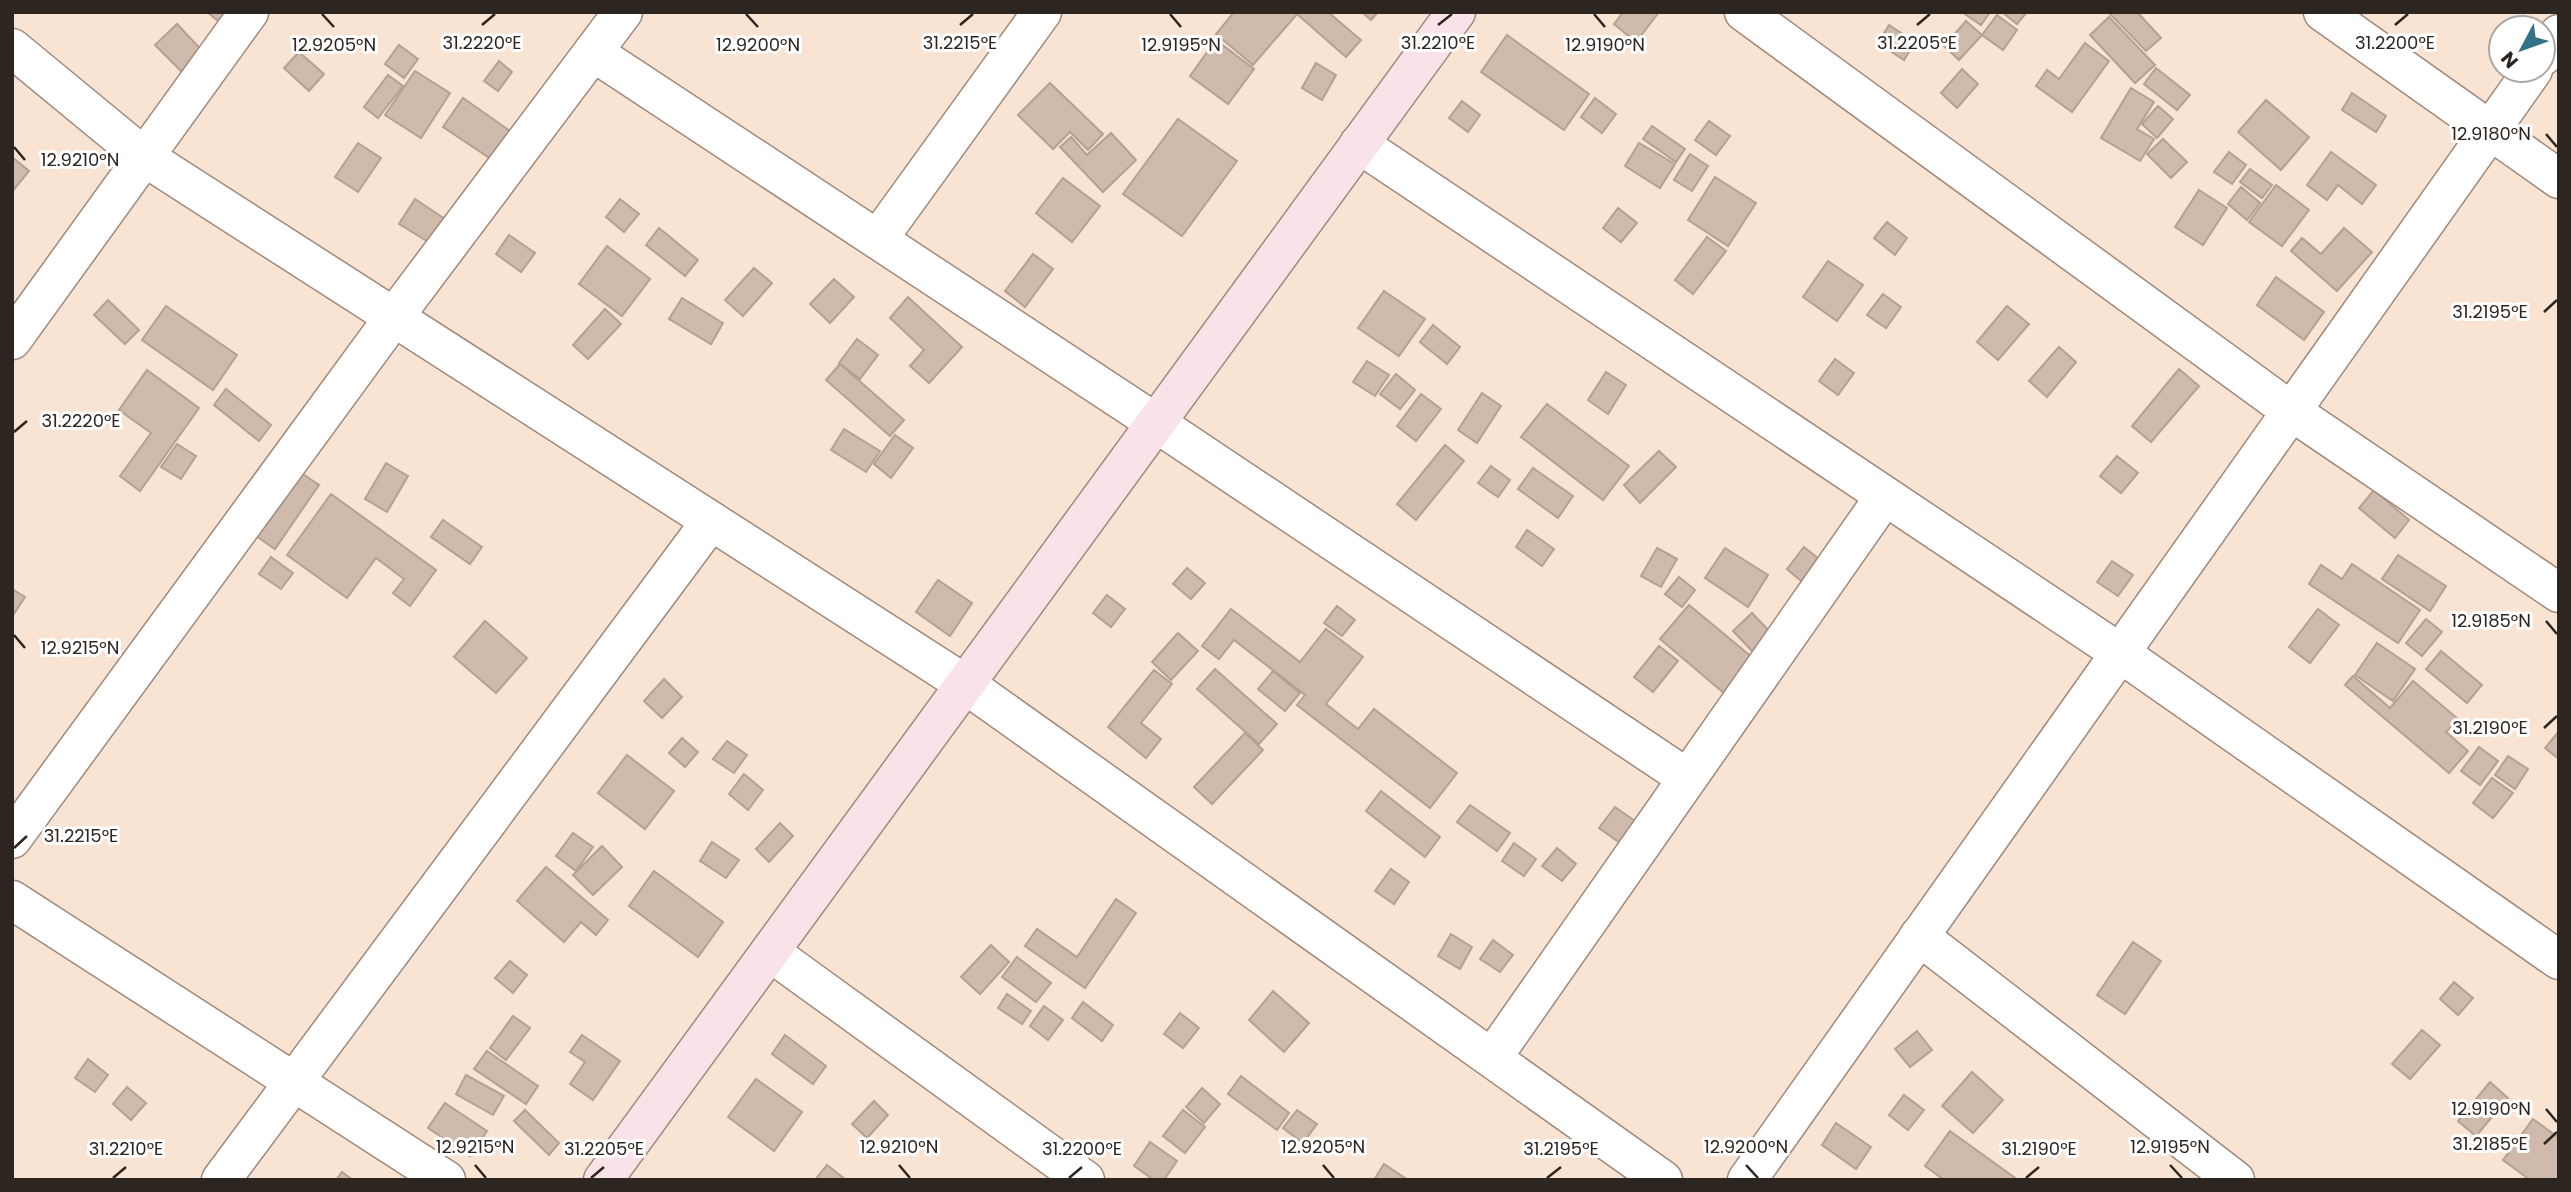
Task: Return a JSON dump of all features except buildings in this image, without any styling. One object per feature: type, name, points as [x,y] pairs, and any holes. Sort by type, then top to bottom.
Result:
[{"type":"street","points":[[12,340],[249,12]]},
{"type":"street","points":[[12,839],[394,317],[622,12]]},
{"type":"street","points":[[878,239],[1042,12]]},
{"type":"street","points":[[603,1180],[1456,12]]},
{"type":"street","points":[[1745,12],[2291,411],[2559,593]]},
{"type":"street","points":[[2323,12],[2559,179]]},
{"type":"street","points":[[12,48],[144,156],[965,684],[1663,1180]]},
{"type":"street","points":[[593,52],[1156,423],[1687,778]]},
{"type":"street","points":[[1747,1180],[2523,84]]},
{"type":"street","points":[[1359,145],[2120,653],[2559,960]]},
{"type":"street","points":[[1492,1058],[1885,496]]},
{"type":"street","points":[[221,1180],[711,521]]},
{"type":"street","points":[[12,900],[446,1180]]},
{"type":"street","points":[[1919,936],[2235,1180]]},
{"type":"street","points":[[770,951],[1085,1180]]}]
